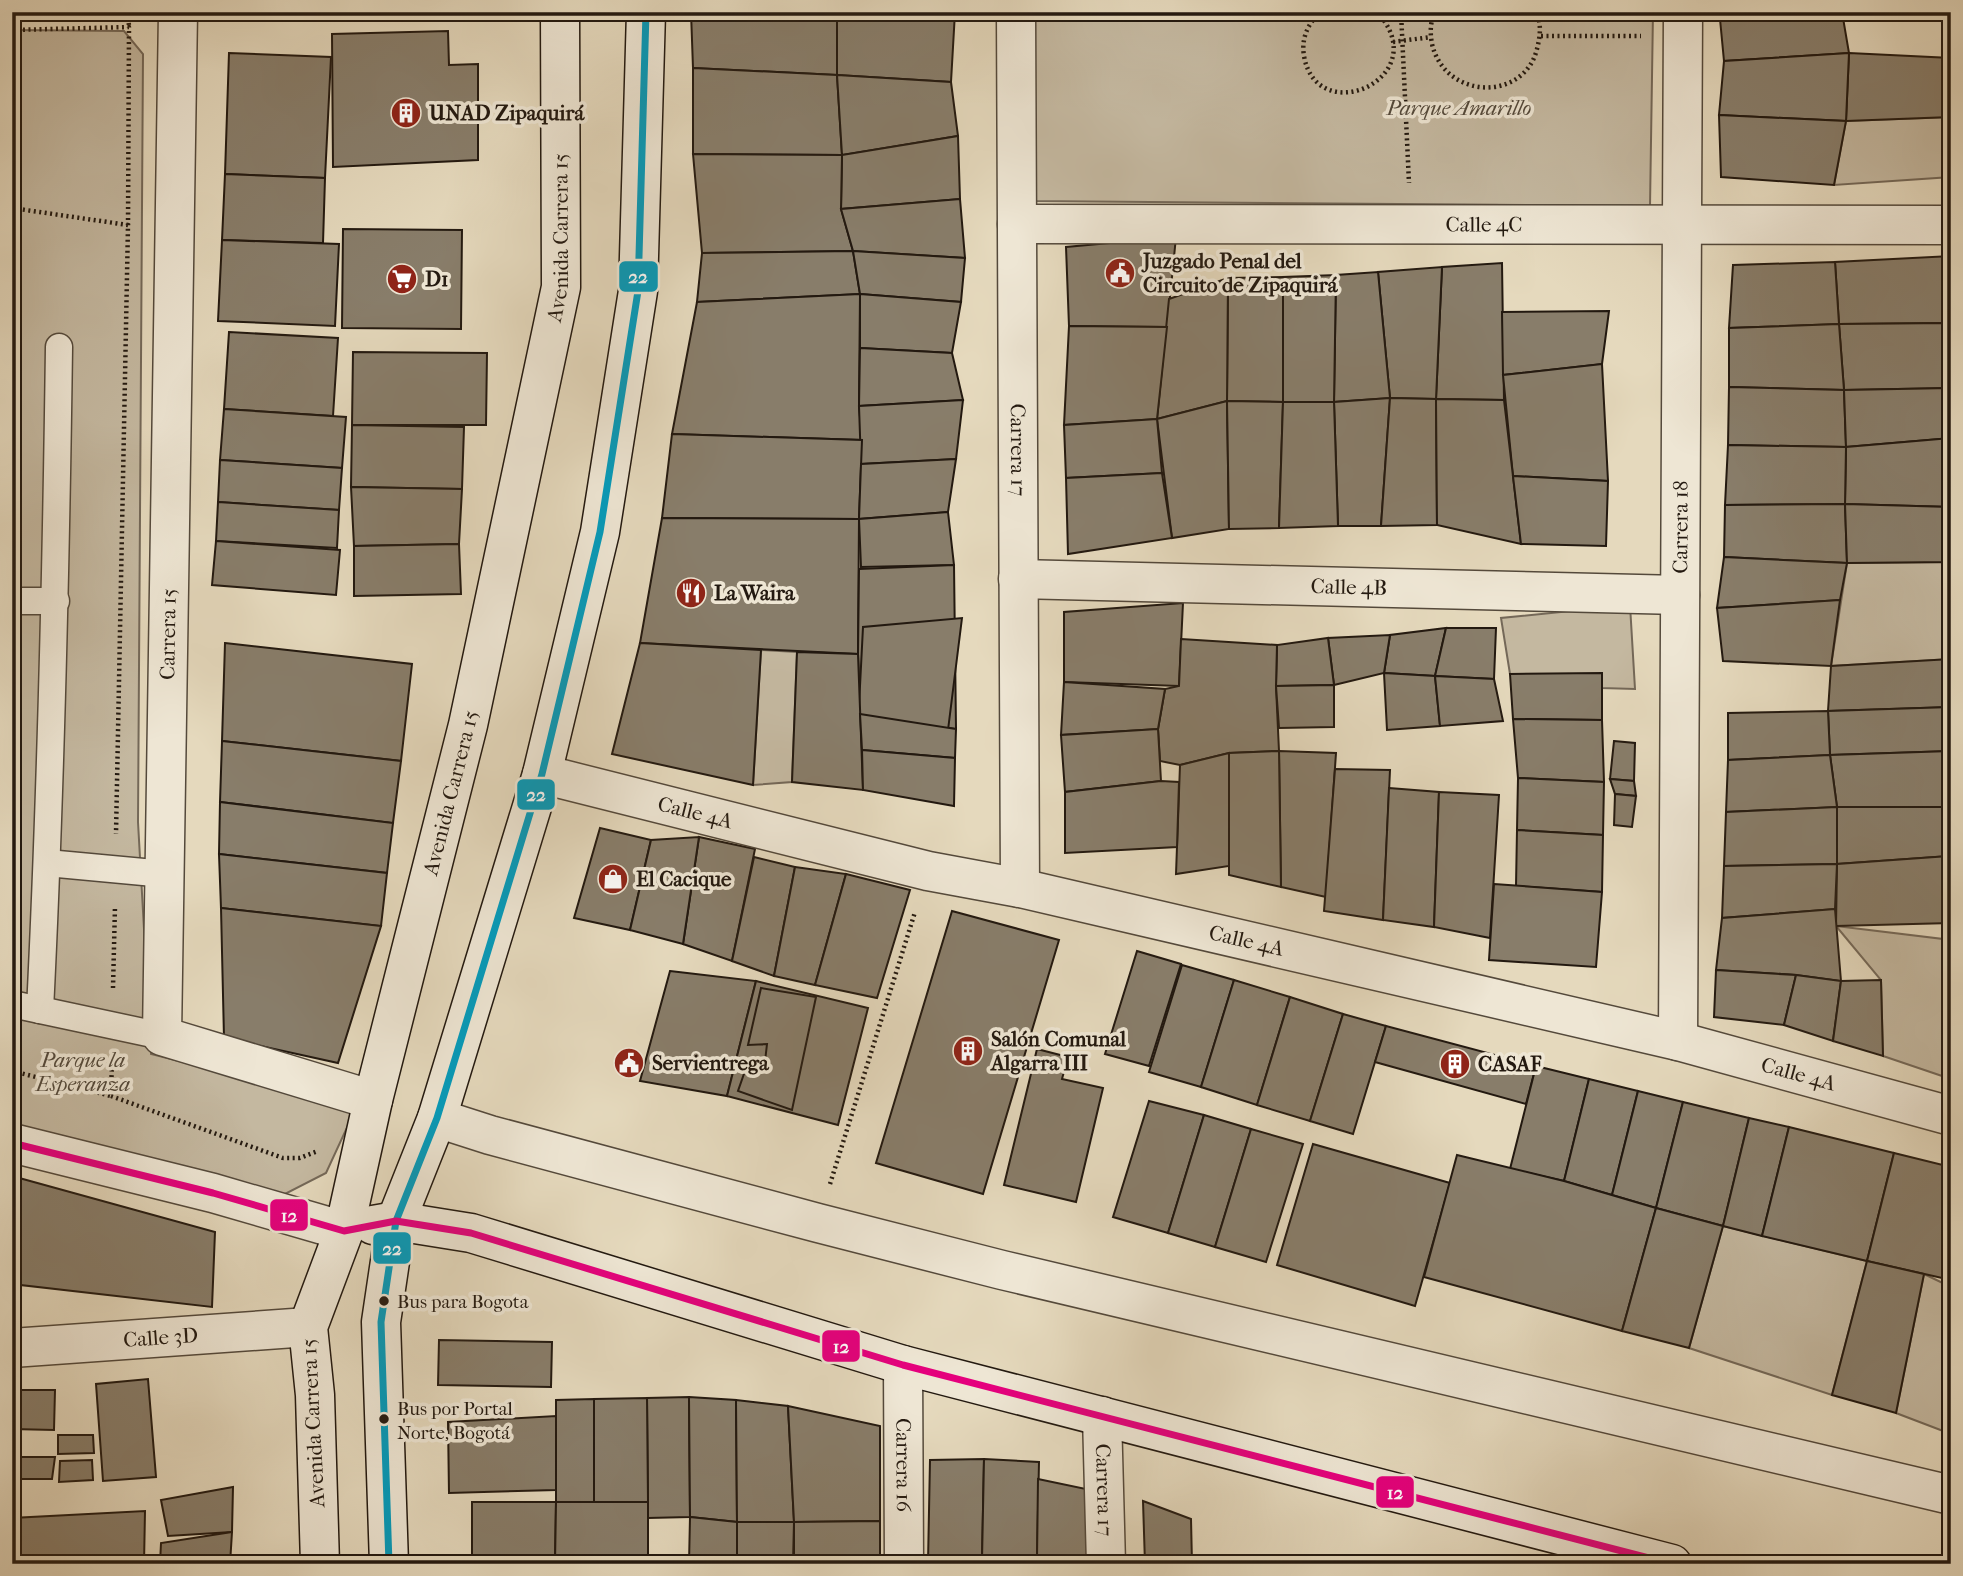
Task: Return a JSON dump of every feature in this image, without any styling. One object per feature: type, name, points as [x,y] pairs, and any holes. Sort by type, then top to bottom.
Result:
[{"type":"street","name":"Carrera 15","points":[[162,1036],[178,12]]},
{"type":"street","name":"Avenida Carrera 15","points":[[320,1564],[315,1395],[307,1328],[344,1231],[373,1100],[468,725],[561,287],[560,12]]},
{"type":"street","points":[[388,1564],[381,1322],[396,1221],[437,1118],[542,774],[600,532],[638,291],[646,12]]},
{"type":"street","name":"Carrera 17","points":[[1016,14],[1020,888]]},
{"type":"street","name":"Carrera 18","points":[[1678,1041],[1682,24]]},
{"type":"street","name":"Calle 4C","points":[[1017,224],[1951,225]]},
{"type":"street","name":"Calle 4B","points":[[1018,579],[1680,595]]},
{"type":"street","name":"Calle 4A","points":[[542,774],[928,871],[1020,888],[1678,1041],[1951,1116]]},
{"type":"street","points":[[162,1036],[373,1100]]},
{"type":"street","points":[[437,1118],[490,1135],[1002,1270],[1951,1495]]},
{"type":"street","points":[[12,1143],[214,1193],[344,1231],[396,1221],[471,1233],[903,1365],[1672,1564]]},
{"type":"street","name":"Calle 3D","points":[[12,1348],[307,1328]]},
{"type":"street","name":"Carrera 16","points":[[903,1365],[904,1564]]},
{"type":"street","name":"Carrera 17","points":[[1102,1416],[1106,1564]]},
{"type":"lane","points":[[40,1010],[56,601],[59,347]]},
{"type":"lane","points":[[12,601],[56,601]]},
{"type":"lane","points":[[47,863],[165,874]]},
{"type":"lane","points":[[12,1004],[162,1036]]},
{"type":"path","points":[[111,1096],[128,225],[128,12]]},
{"type":"path","points":[[1016,14],[1200,12]]},
{"type":"path","points":[[1320,12],[1312,20],[1305,34],[1305,63],[1313,77],[1325,87],[1354,93],[1369,88],[1381,79],[1390,65],[1394,51],[1387,22],[1377,12]]},
{"type":"path","points":[[1401,12],[1411,224]]},
{"type":"path","points":[[1435,12],[1431,37],[1435,54],[1444,70],[1459,82],[1476,88],[1495,87],[1512,81],[1527,69],[1536,54],[1541,36],[1536,12]]},
{"type":"path","points":[[1541,36],[1682,24]]},
{"type":"path","points":[[12,30],[129,27]]},
{"type":"path","points":[[1393,42],[1431,37]]},
{"type":"path","points":[[12,208],[128,225]]},
{"type":"path","points":[[818,1223],[928,871]]},
{"type":"path","points":[[12,1071],[111,1096],[283,1158],[300,1158],[323,1148]]},
{"type":"green space","name":"Parque Amarillo","points":[[1031,12],[1653,12],[1650,206],[1029,201]]},
{"type":"green space","name":"Parque la Esperanza","points":[[12,30],[124,31],[143,54],[138,822],[151,1054],[357,1106],[326,1173],[285,1194],[246,1190],[12,1126]]},
{"type":"green space","points":[[1951,117],[1951,177],[1834,185],[1846,121]]},
{"type":"green space","points":[[1951,562],[1951,659],[1831,666],[1847,563]]},
{"type":"green space","points":[[1630,605],[1635,689],[1601,688],[1510,674],[1501,618]]},
{"type":"green space","points":[[761,650],[797,652],[792,782],[753,785]]},
{"type":"green space","points":[[1836,926],[1951,940],[1951,1079],[1883,1056],[1881,980]]},
{"type":"green space","points":[[1723,1226],[1867,1261],[1832,1395],[1689,1348]]},
{"type":"green space","points":[[1924,1274],[1951,1287],[1951,1434],[1896,1413]]},
{"type":"building","points":[[691,12],[837,12],[837,75],[693,68]]},
{"type":"building","points":[[837,12],[955,12],[951,82],[837,75]]},
{"type":"building","points":[[1720,12],[1790,12],[1720,19]]},
{"type":"building","points":[[1790,12],[1842,12],[1849,53],[1724,61],[1720,19]]},
{"type":"building","name":"UNAD Zipaquirá","points":[[448,31],[449,65],[478,64],[478,160],[333,167],[332,34]]},
{"type":"building","points":[[229,53],[331,57],[325,178],[225,174]]},
{"type":"building","points":[[1849,53],[1951,58],[1951,117],[1846,121]]},
{"type":"building","points":[[1849,53],[1846,121],[1719,115],[1724,61]]},
{"type":"building","points":[[693,68],[837,75],[842,155],[693,154]]},
{"type":"building","points":[[837,75],[951,82],[958,136],[842,155]]},
{"type":"building","points":[[1719,115],[1846,121],[1834,185],[1721,177]]},
{"type":"building","points":[[958,136],[960,199],[841,209],[842,155]]},
{"type":"building","points":[[693,154],[842,155],[841,209],[853,251],[702,253]]},
{"type":"building","points":[[225,174],[325,178],[323,243],[222,240]]},
{"type":"building","points":[[960,199],[965,258],[853,251],[841,209]]},
{"type":"building","name":"D1","points":[[343,229],[462,230],[461,329],[342,328]]},
{"type":"building","name":"Juzgado Penal del Circuito de Zipaquirá","points":[[1176,237],[1167,327],[1069,326],[1066,247]]},
{"type":"building","points":[[222,240],[339,244],[335,326],[218,321]]},
{"type":"building","points":[[853,251],[860,294],[697,302],[702,253]]},
{"type":"building","points":[[853,251],[965,258],[961,302],[860,294]]},
{"type":"building","points":[[1951,256],[1951,323],[1839,324],[1835,262]]},
{"type":"building","points":[[1835,262],[1839,324],[1729,328],[1733,265]]},
{"type":"building","points":[[1502,263],[1504,400],[1436,399],[1442,267]]},
{"type":"building","points":[[1442,267],[1436,399],[1390,398],[1378,272]]},
{"type":"building","points":[[1378,272],[1390,398],[1334,402],[1336,275]]},
{"type":"building","points":[[1336,275],[1334,402],[1283,402],[1283,277]]},
{"type":"building","points":[[1283,277],[1283,402],[1227,401],[1228,278]]},
{"type":"building","points":[[1228,278],[1227,401],[1157,419],[1169,299]]},
{"type":"building","points":[[860,294],[961,302],[952,353],[860,348]]},
{"type":"building","points":[[860,294],[859,406],[862,440],[672,434],[697,302]]},
{"type":"building","points":[[1609,311],[1602,364],[1503,375],[1502,312]]},
{"type":"building","points":[[1951,323],[1951,388],[1844,390],[1839,324]]},
{"type":"building","points":[[1839,324],[1844,390],[1729,387],[1729,328]]},
{"type":"building","points":[[1069,326],[1167,327],[1157,419],[1064,425]]},
{"type":"building","points":[[229,332],[338,338],[333,416],[224,409]]},
{"type":"building","points":[[860,348],[952,353],[963,400],[859,406]]},
{"type":"building","points":[[353,352],[487,353],[486,425],[352,425]]},
{"type":"building","points":[[1602,364],[1608,481],[1513,476],[1503,375]]},
{"type":"building","points":[[1729,387],[1844,390],[1846,447],[1728,445]]},
{"type":"building","points":[[1951,388],[1951,438],[1846,447],[1844,390]]},
{"type":"building","points":[[1390,398],[1381,526],[1338,526],[1334,402]]},
{"type":"building","points":[[1390,398],[1436,399],[1437,525],[1381,526]]},
{"type":"building","points":[[1436,399],[1504,400],[1521,544],[1437,525]]},
{"type":"building","points":[[963,400],[956,459],[861,464],[859,406]]},
{"type":"building","points":[[1227,401],[1229,529],[1172,538],[1157,419]]},
{"type":"building","points":[[1227,401],[1283,402],[1279,528],[1229,529]]},
{"type":"building","points":[[1283,402],[1334,402],[1338,526],[1279,528]]},
{"type":"building","points":[[224,409],[346,417],[342,468],[220,460]]},
{"type":"building","points":[[1157,419],[1162,473],[1066,478],[1064,425]]},
{"type":"building","points":[[352,425],[464,427],[462,489],[351,487]]},
{"type":"building","points":[[672,434],[862,440],[859,519],[662,518]]},
{"type":"building","points":[[1951,438],[1951,507],[1845,504],[1846,447]]},
{"type":"building","points":[[1728,445],[1846,447],[1845,504],[1725,505]]},
{"type":"building","points":[[956,459],[948,512],[859,519],[861,464]]},
{"type":"building","points":[[220,460],[342,468],[339,510],[218,502]]},
{"type":"building","points":[[1162,473],[1172,538],[1068,554],[1066,478]]},
{"type":"building","points":[[1513,476],[1608,481],[1606,546],[1521,544]]},
{"type":"building","points":[[351,487],[462,489],[459,544],[354,546]]},
{"type":"building","points":[[218,502],[339,510],[337,548],[216,541]]},
{"type":"building","points":[[1845,504],[1847,563],[1724,557],[1725,505]]},
{"type":"building","points":[[1845,504],[1951,507],[1951,562],[1847,563]]},
{"type":"building","points":[[948,512],[954,565],[861,567],[859,519]]},
{"type":"building","points":[[662,518],[859,519],[858,654],[640,643]]},
{"type":"building","points":[[216,541],[340,550],[336,595],[212,585]]},
{"type":"building","points":[[459,544],[461,594],[354,596],[354,546]]},
{"type":"building","points":[[1724,557],[1847,563],[1840,600],[1717,608]]},
{"type":"building","points":[[954,565],[956,729],[860,714],[859,569]]},
{"type":"building","points":[[1840,600],[1831,666],[1723,661],[1717,608]]},
{"type":"building","points":[[1183,603],[1179,686],[1064,682],[1064,612]]},
{"type":"building","points":[[962,618],[948,730],[858,725],[863,627]]},
{"type":"building","points":[[1446,628],[1435,676],[1384,673],[1390,635]]},
{"type":"building","points":[[1446,628],[1496,628],[1494,679],[1435,676]]},
{"type":"building","points":[[1390,635],[1384,673],[1334,685],[1328,638]]},
{"type":"building","points":[[1328,638],[1334,685],[1276,686],[1277,645]]},
{"type":"building","points":[[1181,639],[1277,645],[1279,751],[1229,753],[1180,765],[1160,761],[1158,729],[1165,689],[1179,686]]},
{"type":"building","points":[[225,643],[412,664],[401,761],[222,741]]},
{"type":"building","points":[[640,643],[761,650],[753,785],[612,754]]},
{"type":"building","points":[[797,652],[858,654],[863,790],[792,782]]},
{"type":"building","points":[[1951,659],[1951,707],[1828,711],[1831,666]]},
{"type":"building","points":[[1384,673],[1435,676],[1440,726],[1387,730]]},
{"type":"building","points":[[1602,673],[1602,720],[1513,719],[1510,674]]},
{"type":"building","points":[[1435,676],[1494,679],[1503,721],[1440,726]]},
{"type":"building","points":[[1064,682],[1165,689],[1158,729],[1061,735]]},
{"type":"building","points":[[1334,685],[1334,727],[1279,728],[1276,686]]},
{"type":"building","points":[[1951,707],[1951,751],[1830,755],[1828,711]]},
{"type":"building","points":[[1828,711],[1830,755],[1728,760],[1728,713]]},
{"type":"building","points":[[860,714],[956,729],[955,758],[862,750]]},
{"type":"building","points":[[1513,719],[1602,720],[1604,782],[1518,778]]},
{"type":"building","points":[[1158,729],[1161,781],[1065,792],[1061,735]]},
{"type":"building","points":[[222,741],[401,761],[393,823],[220,802]]},
{"type":"building","points":[[1614,741],[1635,743],[1634,781],[1610,779]]},
{"type":"building","points":[[862,750],[955,758],[954,806],[863,790]]},
{"type":"building","points":[[1279,751],[1336,753],[1326,897],[1281,887]]},
{"type":"building","points":[[1279,751],[1281,887],[1229,875],[1229,753]]},
{"type":"building","points":[[1951,751],[1951,807],[1837,807],[1830,755]]},
{"type":"building","points":[[1229,753],[1229,866],[1176,874],[1180,765]]},
{"type":"building","points":[[1830,755],[1837,807],[1726,812],[1728,760]]},
{"type":"building","points":[[1335,769],[1390,770],[1383,920],[1324,911]]},
{"type":"building","points":[[1518,778],[1604,782],[1603,835],[1517,830]]},
{"type":"building","points":[[1610,779],[1634,781],[1636,796],[1615,794]]},
{"type":"building","points":[[1161,781],[1179,782],[1177,847],[1065,853],[1065,792]]},
{"type":"building","points":[[1389,788],[1439,792],[1434,927],[1383,920]]},
{"type":"building","points":[[1439,792],[1499,795],[1490,938],[1434,927]]},
{"type":"building","points":[[1615,794],[1636,796],[1632,827],[1614,825]]},
{"type":"building","points":[[220,802],[393,823],[387,873],[219,854]]},
{"type":"building","points":[[1837,807],[1951,807],[1949,856],[1837,864]]},
{"type":"building","points":[[1837,807],[1837,864],[1724,866],[1726,812]]},
{"type":"building","name":"El Cacique","points":[[600,828],[651,840],[630,930],[574,918]]},
{"type":"building","points":[[1517,830],[1603,835],[1602,892],[1516,886]]},
{"type":"building","points":[[699,837],[755,849],[732,961],[683,944]]},
{"type":"building","points":[[699,837],[683,944],[630,930],[651,840]]},
{"type":"building","points":[[219,854],[387,873],[381,926],[221,908]]},
{"type":"building","points":[[1949,856],[1951,923],[1836,926],[1837,864]]},
{"type":"building","points":[[754,857],[795,867],[774,976],[732,961]]},
{"type":"building","points":[[1837,864],[1835,909],[1722,918],[1724,866]]},
{"type":"building","points":[[795,867],[846,874],[815,985],[774,976]]},
{"type":"building","points":[[846,874],[910,890],[877,998],[815,985]]},
{"type":"building","points":[[1494,884],[1602,892],[1596,967],[1489,960]]},
{"type":"building","points":[[221,908],[381,926],[338,1063],[224,1038]]},
{"type":"building","points":[[1835,909],[1841,981],[1716,970],[1722,918]]},
{"type":"building","name":"Salón Comunal Algarra III","points":[[952,911],[1059,940],[983,1194],[876,1163]]},
{"type":"building","points":[[1137,951],[1181,964],[1149,1066],[1105,1054]]},
{"type":"building","points":[[1182,965],[1234,980],[1201,1087],[1149,1072]]},
{"type":"building","points":[[1716,970],[1796,975],[1784,1025],[1714,1017]]},
{"type":"building","points":[[670,971],[756,981],[727,1096],[640,1081]]},
{"type":"building","points":[[1796,975],[1841,981],[1833,1041],[1784,1025]]},
{"type":"building","points":[[1234,980],[1290,997],[1257,1105],[1201,1087]]},
{"type":"building","points":[[1881,980],[1883,1056],[1833,1041],[1841,981]]},
{"type":"building","points":[[756,981],[868,1008],[838,1125],[727,1096]]},
{"type":"building","points":[[761,988],[816,997],[792,1110],[738,1091],[745,1071],[764,1070],[767,1044],[748,1045]]},
{"type":"building","points":[[1290,997],[1343,1014],[1310,1121],[1257,1105]]},
{"type":"building","points":[[1343,1014],[1386,1026],[1353,1134],[1310,1121]]},
{"type":"building","name":"CASAF","points":[[1386,1026],[1536,1066],[1526,1104],[1375,1062]]},
{"type":"building","points":[[1037,1049],[1068,1057],[1062,1079],[1103,1088],[1076,1202],[1004,1185]]},
{"type":"building","points":[[1536,1066],[1589,1079],[1564,1181],[1510,1169]]},
{"type":"building","points":[[1589,1079],[1638,1091],[1612,1195],[1564,1181]]},
{"type":"building","points":[[1638,1091],[1683,1102],[1656,1208],[1612,1195]]},
{"type":"building","points":[[1149,1101],[1204,1115],[1168,1233],[1113,1217]]},
{"type":"building","points":[[1683,1102],[1749,1118],[1723,1226],[1656,1208]]},
{"type":"building","points":[[1204,1115],[1251,1129],[1215,1247],[1168,1233]]},
{"type":"building","points":[[1749,1118],[1789,1127],[1762,1236],[1723,1226]]},
{"type":"building","points":[[1789,1127],[1894,1153],[1867,1261],[1762,1236]]},
{"type":"building","points":[[1251,1129],[1303,1144],[1266,1262],[1215,1247]]},
{"type":"building","points":[[1313,1144],[1450,1183],[1415,1306],[1277,1265]]},
{"type":"building","points":[[1894,1153],[1951,1167],[1951,1280],[1867,1261]]},
{"type":"building","points":[[1457,1155],[1564,1181],[1656,1208],[1622,1331],[1424,1277]]},
{"type":"building","points":[[12,1176],[215,1232],[212,1307],[12,1284]]},
{"type":"building","points":[[1656,1208],[1723,1226],[1689,1348],[1622,1331]]},
{"type":"building","points":[[1867,1261],[1924,1274],[1896,1413],[1832,1395]]},
{"type":"building","points":[[439,1340],[552,1342],[551,1387],[438,1385]]},
{"type":"building","points":[[148,1379],[156,1477],[103,1481],[96,1384]]},
{"type":"building","points":[[12,1390],[55,1390],[54,1430],[12,1429]]},
{"type":"building","points":[[689,1397],[690,1517],[648,1518],[647,1398]]},
{"type":"building","points":[[689,1397],[736,1400],[737,1522],[690,1517]]},
{"type":"building","points":[[647,1398],[648,1502],[594,1502],[594,1399]]},
{"type":"building","points":[[594,1399],[594,1502],[556,1502],[556,1400]]},
{"type":"building","points":[[736,1400],[788,1406],[794,1522],[737,1522]]},
{"type":"building","points":[[788,1406],[880,1426],[880,1521],[794,1522]]},
{"type":"building","points":[[556,1416],[556,1490],[449,1493],[448,1422]]},
{"type":"building","points":[[58,1435],[93,1435],[94,1453],[58,1454]]},
{"type":"building","points":[[12,1457],[55,1457],[52,1479],[12,1479]]},
{"type":"building","points":[[984,1459],[982,1560],[928,1563],[930,1460]]},
{"type":"building","points":[[984,1459],[1039,1462],[1037,1559],[982,1560]]},
{"type":"building","points":[[92,1460],[93,1480],[59,1482],[60,1461]]},
{"type":"building","points":[[1038,1479],[1086,1489],[1091,1558],[1037,1559]]},
{"type":"building","points":[[233,1487],[232,1532],[168,1536],[161,1500]]},
{"type":"building","points":[[1143,1501],[1191,1519],[1192,1564],[1145,1564]]},
{"type":"building","points":[[472,1502],[556,1502],[555,1564],[472,1564]]},
{"type":"building","points":[[556,1502],[648,1502],[648,1564],[555,1564]]},
{"type":"building","points":[[145,1511],[144,1564],[12,1564],[12,1518]]},
{"type":"building","points":[[690,1517],[737,1522],[737,1564],[689,1564]]},
{"type":"building","points":[[880,1521],[880,1564],[794,1564],[794,1522]]},
{"type":"building","points":[[737,1522],[794,1522],[793,1564],[737,1564]]},
{"type":"building","points":[[232,1532],[230,1564],[160,1564],[161,1543]]},
{"type":"building","points":[[1091,1558],[1091,1564],[1037,1564],[1037,1559]]},
{"type":"building","points":[[1009,1560],[1009,1564],[928,1564]]},
{"type":"transit line","name":"22","points":[[389,1564],[381,1322],[396,1221],[437,1118],[542,774],[600,532],[638,291],[646,12]]},
{"type":"transit line","name":"12","points":[[12,1143],[213,1193],[344,1231],[396,1221],[471,1233],[903,1365],[1672,1564]]},
{"type":"place","name":"UNAD Zipaquirá","points":[[406,113]]},
{"type":"place","name":"Juzgado Penal del Circuito de Zipaquirá","points":[[1120,273]]},
{"type":"place","name":"D1","points":[[402,279]]},
{"type":"place","name":"La Waira","points":[[691,593]]},
{"type":"place","name":"El Cacique","points":[[613,879]]},
{"type":"place","name":"Salón Comunal Algarra III","points":[[968,1051]]},
{"type":"place","name":"Servientrega","points":[[629,1063]]},
{"type":"place","name":"CASAF","points":[[1455,1064]]},
{"type":"place","name":"Bus para Bogota","points":[[384,1301]]},
{"type":"place","name":"Bus por Portal Norte, Bogotá","points":[[384,1419]]}]
